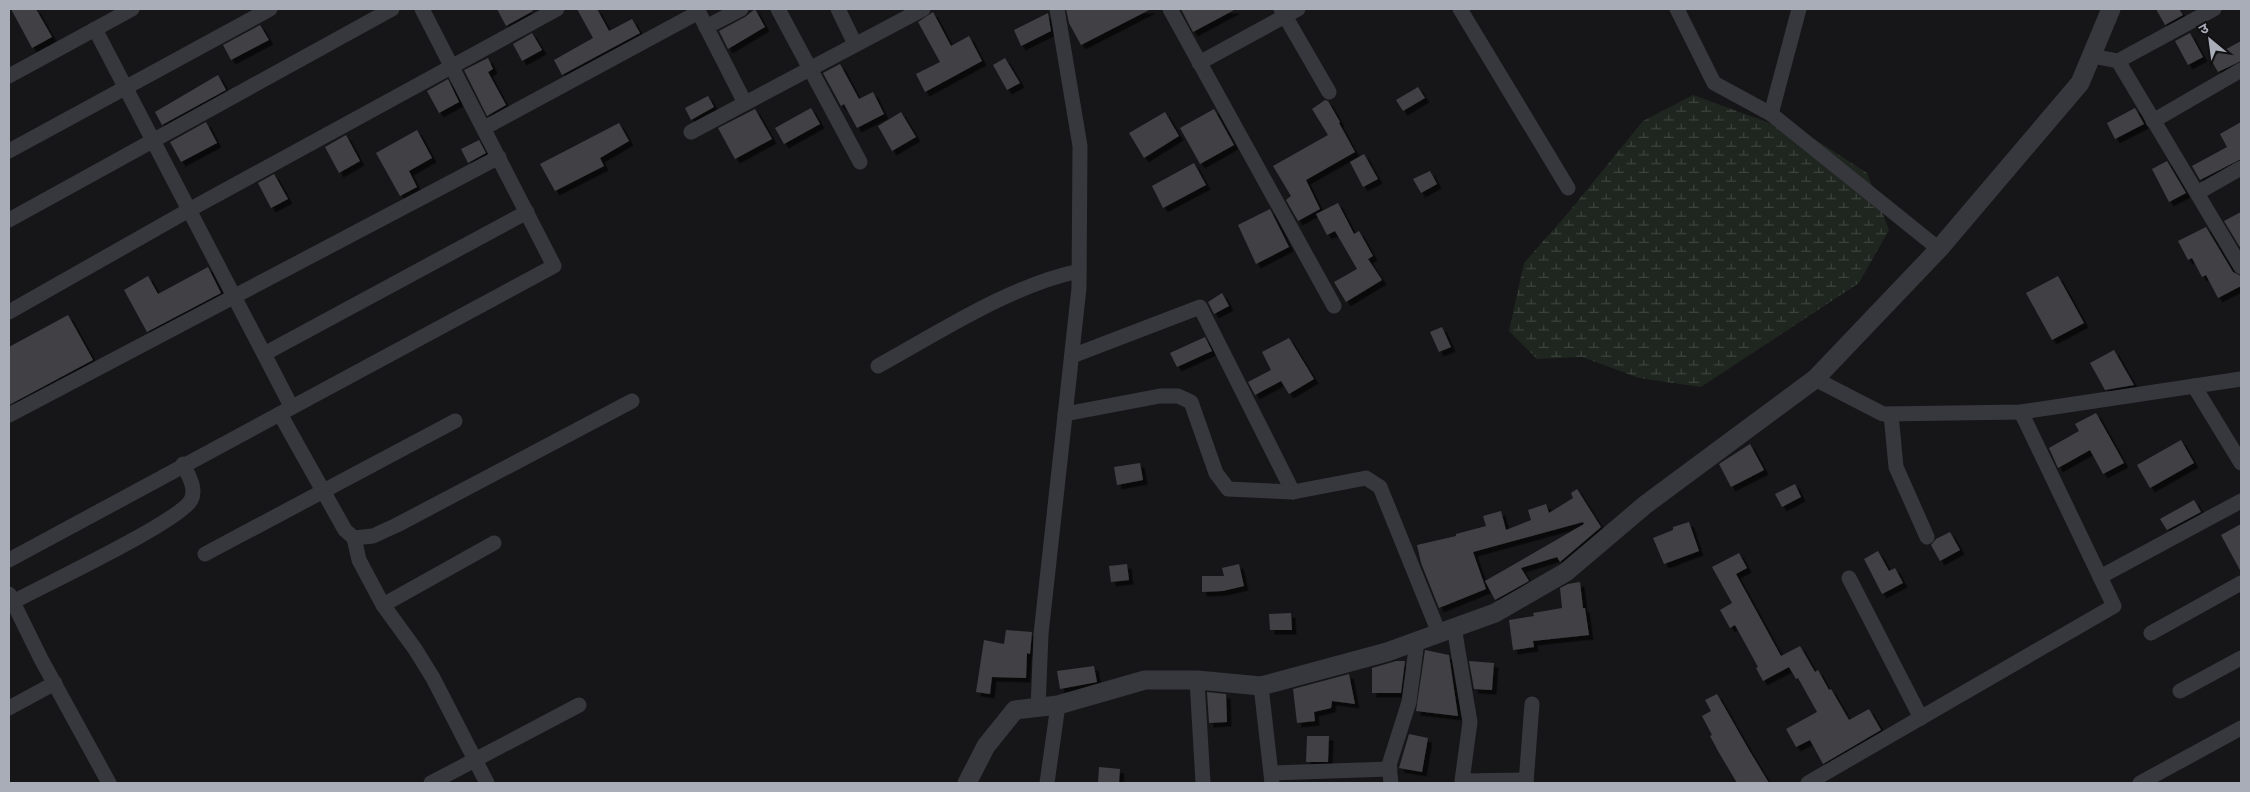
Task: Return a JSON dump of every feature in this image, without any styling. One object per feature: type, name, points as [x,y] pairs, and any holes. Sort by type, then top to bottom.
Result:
[{"type":"street","points":[[9,76],[132,9]]},
{"type":"street","points":[[9,151],[270,9]]},
{"type":"street","points":[[9,220],[154,142],[392,9]]},
{"type":"street","points":[[9,560],[183,464],[554,266],[422,9]]},
{"type":"street","points":[[9,312],[189,210],[557,9]]},
{"type":"street","points":[[706,27],[741,9]]},
{"type":"street","points":[[778,9],[860,162]]},
{"type":"street","points":[[838,9],[855,44]]},
{"type":"street","points":[[692,132],[923,9]]},
{"type":"street","points":[[1038,708],[1041,634],[1072,356],[1079,271],[1080,146],[1057,9]]},
{"type":"street","points":[[1170,9],[1334,306]]},
{"type":"street","points":[[1460,9],[1568,188]]},
{"type":"street","points":[[1678,9],[1714,83],[1771,114],[1939,249]]},
{"type":"street","points":[[1771,114],[1799,9]]},
{"type":"street","points":[[967,783],[986,746],[1015,710],[1058,705],[1145,680],[1197,680],[1261,686],[1387,652],[1496,612],[1566,572],[1644,505],[1815,379],[1939,249],[2080,83],[2111,9]]},
{"type":"street","points":[[2092,56],[2118,61],[2214,9]]},
{"type":"street","points":[[484,128],[698,11],[745,103]]},
{"type":"street","points":[[1199,63],[1288,11],[1329,92]]},
{"type":"street","points":[[95,29],[264,354],[285,410],[324,491],[345,530],[354,538],[359,560],[383,605],[415,649],[433,678],[487,783]]},
{"type":"street","points":[[2118,61],[2241,267]]},
{"type":"street","points":[[2153,121],[2241,70]]},
{"type":"street","points":[[9,415],[499,157]]},
{"type":"street","points":[[2197,193],[2241,168]]},
{"type":"street","points":[[264,354],[527,212]]},
{"type":"street","points":[[878,366],[1003,300],[1057,276],[1079,271]]},
{"type":"street","points":[[1072,356],[1200,307],[1293,492]]},
{"type":"street","points":[[1815,379],[1883,414],[2022,412],[2241,379]]},
{"type":"street","points":[[2194,386],[2241,463]]},
{"type":"street","points":[[1065,414],[1160,396],[1178,396],[1191,402],[1216,473],[1228,488],[1293,492],[1366,478],[1380,487],[1447,630],[1470,722],[1462,781],[1526,782],[1532,704]]},
{"type":"street","points":[[354,538],[373,536],[397,525],[632,401]]},
{"type":"street","points":[[1808,783],[2114,606],[2022,412]]},
{"type":"street","points":[[1891,414],[1896,467],[1928,537]]},
{"type":"street","points":[[205,554],[455,421]]},
{"type":"street","points":[[109,783],[11,598],[165,522],[191,501],[194,488],[183,464]]},
{"type":"street","points":[[2100,577],[2241,501]]},
{"type":"street","points":[[383,605],[494,543]]},
{"type":"street","points":[[1849,578],[1921,718]]},
{"type":"street","points":[[2151,634],[2241,583]]},
{"type":"street","points":[[1261,686],[1272,778],[1390,776],[1389,765],[1409,702],[1417,641]]},
{"type":"street","points":[[2180,691],[2241,658]]},
{"type":"street","points":[[1197,680],[1203,783]]},
{"type":"street","points":[[9,708],[55,683]]},
{"type":"street","points":[[431,783],[579,705]]},
{"type":"street","points":[[1047,783],[1058,705]]},
{"type":"street","points":[[2140,783],[2241,728]]},
{"type":"green space","points":[[1693,95],[1816,140],[1867,173],[1889,230],[1859,283],[1701,387],[1639,378],[1582,357],[1537,359],[1509,331],[1524,263],[1568,213],[1643,121]]},
{"type":"building","points":[[11,9],[36,9],[52,37],[32,48]]},
{"type":"building","points":[[497,9],[531,9],[533,11],[506,26]]},
{"type":"building","points":[[577,9],[597,9],[609,31],[632,19],[640,33],[562,75],[554,60],[593,38]]},
{"type":"building","points":[[755,9],[765,27],[728,49],[719,31],[745,17]]},
{"type":"building","points":[[1066,9],[1151,9],[1081,45],[1069,23]]},
{"type":"building","points":[[1181,9],[1236,9],[1193,32]]},
{"type":"building","points":[[2156,9],[2179,9],[2183,15],[2165,25]]},
{"type":"building","points":[[933,12],[951,46],[969,36],[982,61],[925,92],[916,74],[940,62],[918,22]]},
{"type":"building","points":[[1048,13],[1051,31],[1021,46],[1014,30]]},
{"type":"building","points":[[260,25],[269,40],[231,60],[223,45]]},
{"type":"building","points":[[532,33],[542,50],[522,61],[513,44]]},
{"type":"building","points":[[2190,33],[2203,57],[2188,65],[2175,41]]},
{"type":"building","points":[[2241,41],[2241,61],[2218,72],[2210,58]]},
{"type":"building","points":[[488,58],[493,69],[488,72],[506,105],[487,116],[464,70]]},
{"type":"building","points":[[1005,58],[1020,83],[1007,90],[993,65]]},
{"type":"building","points":[[840,64],[859,99],[873,92],[884,114],[857,128],[844,104],[841,106],[823,73]]},
{"type":"building","points":[[218,75],[226,90],[162,125],[155,112]]},
{"type":"building","points":[[448,79],[459,102],[439,113],[427,91]]},
{"type":"building","points":[[1418,87],[1425,98],[1403,111],[1396,100]]},
{"type":"building","points":[[708,96],[714,107],[691,120],[685,108]]},
{"type":"building","points":[[1325,100],[1328,101],[1355,152],[1306,180],[1320,209],[1298,221],[1286,200],[1291,196],[1273,166],[1328,135],[1312,109]]},
{"type":"building","points":[[811,108],[820,124],[784,144],[775,128]]},
{"type":"building","points":[[2135,108],[2144,124],[2115,139],[2107,123]]},
{"type":"building","points":[[755,109],[772,139],[735,159],[718,128]]},
{"type":"building","points":[[1214,109],[1234,145],[1200,164],[1180,128]]},
{"type":"building","points":[[901,112],[916,137],[892,151],[878,126]]},
{"type":"building","points":[[1165,112],[1179,136],[1144,158],[1129,133]]},
{"type":"building","points":[[206,122],[217,143],[181,162],[170,142]]},
{"type":"building","points":[[2241,122],[2241,159],[2200,180],[2192,166],[2227,147],[2220,134]]},
{"type":"building","points":[[619,123],[629,141],[600,158],[604,166],[555,191],[540,164]]},
{"type":"building","points":[[417,130],[432,158],[409,171],[417,187],[400,196],[376,153]]},
{"type":"building","points":[[346,135],[360,161],[339,173],[325,147]]},
{"type":"building","points":[[479,140],[486,153],[468,163],[461,149]]},
{"type":"building","points":[[1364,154],[1378,179],[1363,187],[1350,162]]},
{"type":"building","points":[[2167,161],[2186,193],[2169,202],[2152,169]]},
{"type":"building","points":[[1194,163],[1206,185],[1163,208],[1152,186]]},
{"type":"building","points":[[1430,171],[1437,184],[1421,193],[1413,179]]},
{"type":"building","points":[[274,174],[288,199],[271,208],[258,183]]},
{"type":"building","points":[[1338,203],[1354,234],[1359,231],[1373,256],[1368,259],[1382,280],[1346,302],[1334,282],[1357,269],[1335,231],[1327,235],[1316,214]]},
{"type":"building","points":[[1270,209],[1289,247],[1256,264],[1238,225]]},
{"type":"building","points":[[2241,212],[2241,249],[2224,221]]},
{"type":"building","points":[[2206,227],[2233,272],[2241,276],[2241,286],[2218,298],[2206,275],[2202,277],[2192,258],[2188,260],[2178,241]]},
{"type":"building","points":[[208,267],[221,293],[147,332],[124,290],[148,276],[158,294]]},
{"type":"building","points":[[2058,276],[2084,323],[2052,340],[2026,293]]},
{"type":"building","points":[[1222,293],[1229,306],[1214,314],[1208,302]]},
{"type":"building","points":[[68,315],[93,360],[9,405],[9,347]]},
{"type":"building","points":[[1442,327],[1451,347],[1439,352],[1430,332]]},
{"type":"building","points":[[1205,337],[1212,351],[1177,367],[1170,353]]},
{"type":"building","points":[[1289,338],[1314,379],[1289,394],[1281,381],[1255,395],[1248,382],[1271,370],[1262,352]]},
{"type":"building","points":[[2114,350],[2134,385],[2105,390],[2090,363]]},
{"type":"building","points":[[2096,413],[2124,463],[2103,474],[2090,450],[2058,468],[2049,448],[2079,431],[2075,424]]},
{"type":"building","points":[[2181,440],[2194,463],[2150,488],[2137,465]]},
{"type":"building","points":[[1750,444],[1764,470],[1731,487],[1719,464]]},
{"type":"building","points":[[1140,463],[1143,480],[1117,485],[1114,467]]},
{"type":"building","points":[[1795,484],[1801,497],[1782,507],[1775,494]]},
{"type":"building","points":[[1577,489],[1601,527],[1560,562],[1557,557],[1521,568],[1529,581],[1495,600],[1485,581],[1584,524],[1583,522],[1473,552],[1486,589],[1439,608],[1421,563],[1417,545],[1456,536],[1456,534],[1486,526],[1483,516],[1501,511],[1506,530],[1531,520],[1528,510],[1546,504],[1549,513],[1573,498],[1571,493]]},
{"type":"building","points":[[2194,500],[2201,512],[2167,530],[2160,519]]},
{"type":"building","points":[[1689,522],[1699,551],[1664,564],[1653,538],[1673,530],[1673,527]]},
{"type":"building","points":[[2241,524],[2241,572],[2221,535]]},
{"type":"building","points":[[1950,532],[1960,550],[1940,561],[1931,545],[1936,539]]},
{"type":"building","points":[[1878,551],[1889,571],[1895,568],[1903,583],[1882,594],[1864,559]]},
{"type":"building","points":[[1739,553],[1747,568],[1736,574],[1781,656],[1800,646],[1815,672],[1818,670],[1829,690],[1831,689],[1849,720],[1869,709],[1881,730],[1823,764],[1810,740],[1796,747],[1786,729],[1817,712],[1798,678],[1796,679],[1789,667],[1763,681],[1756,668],[1758,667],[1735,625],[1730,628],[1720,610],[1732,603],[1712,567]]},
{"type":"building","points":[[1127,564],[1129,580],[1111,582],[1109,566]]},
{"type":"building","points":[[1239,564],[1244,586],[1223,591],[1202,592],[1202,576],[1224,576],[1222,568]]},
{"type":"building","points":[[1580,582],[1589,635],[1533,641],[1534,647],[1513,650],[1509,620],[1534,616],[1533,613],[1562,608],[1560,588],[1568,584]]},
{"type":"building","points":[[1291,613],[1292,630],[1270,630],[1269,614]]},
{"type":"building","points":[[1006,630],[1032,632],[1030,654],[1027,653],[1026,678],[992,677],[990,694],[976,692],[984,640],[1004,644]]},
{"type":"building","points":[[1425,650],[1449,655],[1458,716],[1416,711]]},
{"type":"building","points":[[1396,661],[1405,661],[1401,693],[1372,693],[1372,668]]},
{"type":"building","points":[[1469,661],[1494,663],[1492,690],[1474,689]]},
{"type":"building","points":[[1094,666],[1097,682],[1060,689],[1057,671]]},
{"type":"building","points":[[1349,674],[1355,704],[1332,701],[1331,708],[1314,712],[1315,721],[1297,723],[1293,689]]},
{"type":"building","points":[[1207,692],[1226,694],[1227,722],[1209,723]]},
{"type":"building","points":[[1717,694],[1769,783],[1737,783],[1718,751],[1702,716],[1711,711],[1705,700]]},
{"type":"building","points":[[1409,734],[1428,738],[1422,772],[1399,768]]},
{"type":"building","points":[[1307,736],[1329,736],[1328,762],[1306,762]]},
{"type":"building","points":[[1099,767],[1120,769],[1119,783],[1098,783]]}]
